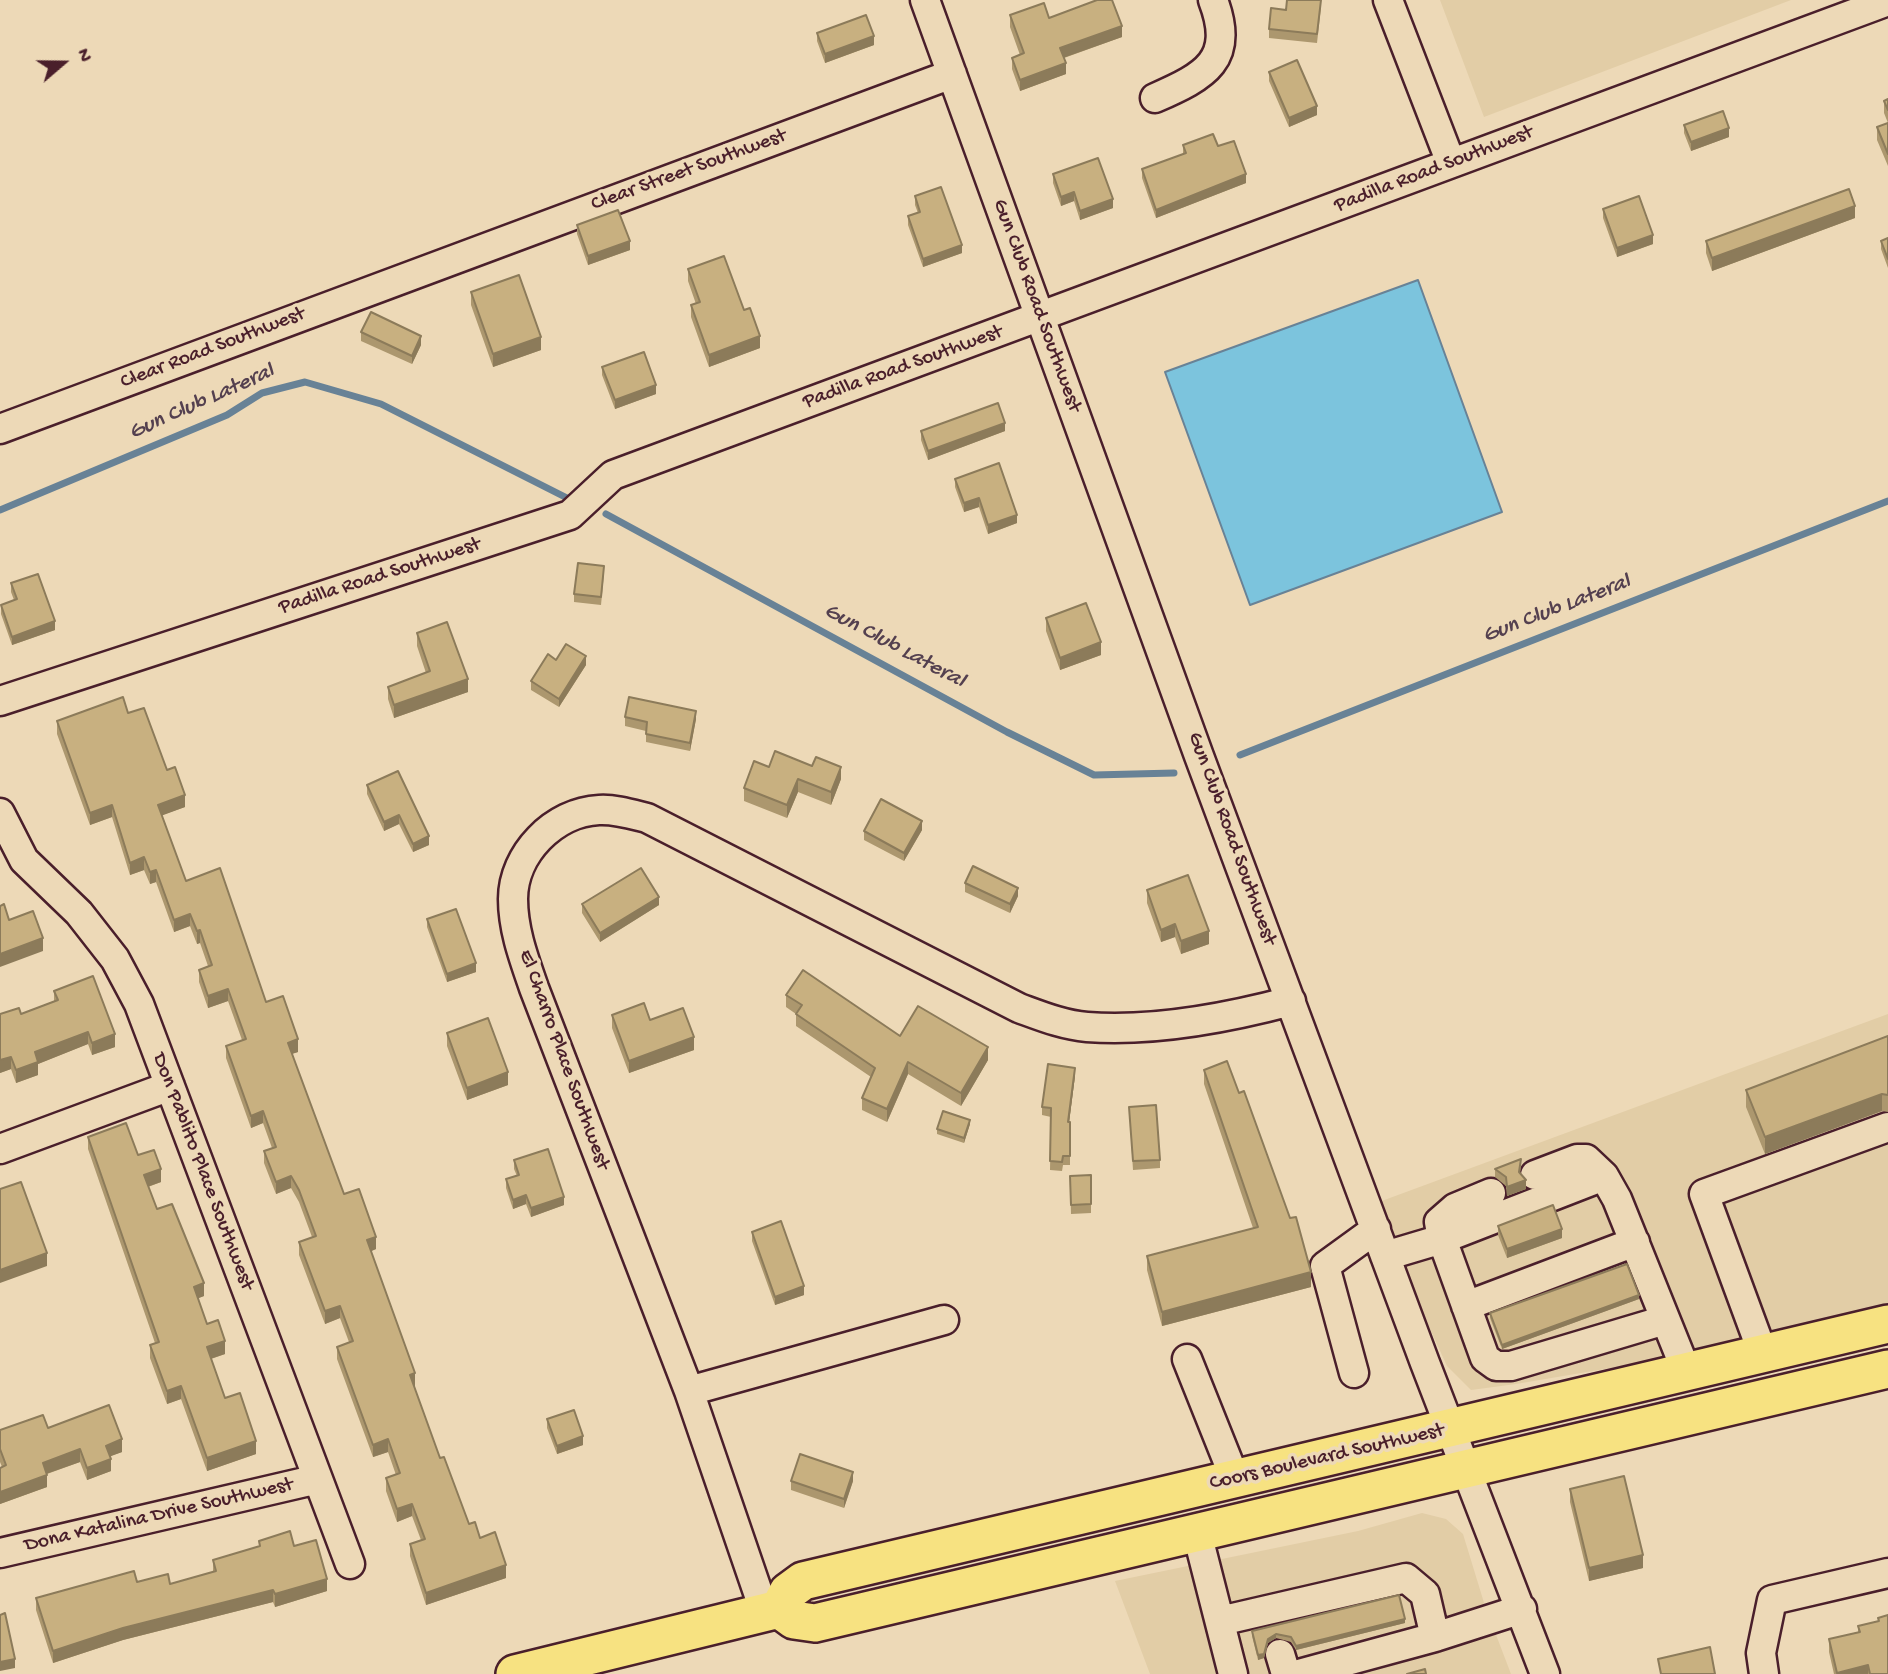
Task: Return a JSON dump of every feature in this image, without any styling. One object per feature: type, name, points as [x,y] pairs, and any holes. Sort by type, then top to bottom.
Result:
[{"type":"main road","name":"Coors Boulevard Southwest","points":[[1888,1324],[803,1581],[788,1592],[772,1611],[794,1620],[815,1623],[1888,1369]]},
{"type":"main road","points":[[515,1674],[772,1611]]},
{"type":"street","name":"Gun Club Road Southwest","points":[[925,0],[1385,1256],[1545,1674]]},
{"type":"street","points":[[1155,98],[1199,76],[1219,54],[1220,27],[1213,0]]},
{"type":"street","points":[[1388,0],[1451,163]]},
{"type":"street","name":"Padilla Road Southwest","points":[[0,701],[570,515],[613,475],[1888,1]]},
{"type":"street","name":"Clear Street Southwest","points":[[426,268],[952,74]]},
{"type":"street","name":"Clear Road Southwest","points":[[0,429],[426,268]]},
{"type":"street","name":"El Charro Place Southwest","points":[[772,1611],[518,940],[513,899],[515,872],[531,847],[549,829],[597,810],[647,818],[1018,1008],[1051,1020],[1085,1027],[1128,1028],[1235,1015],[1291,1001]]},
{"type":"street","name":"Don Pablito Place Southwest","points":[[0,813],[24,860],[79,913],[116,959],[139,1004],[350,1563]]},
{"type":"street","points":[[0,1149],[170,1086]]},
{"type":"street","points":[[1763,1354],[1704,1194],[1888,1127]]},
{"type":"street","points":[[1535,1175],[1577,1159],[1586,1159],[1604,1176],[1635,1242],[1687,1373]]},
{"type":"street","points":[[1385,1256],[1441,1239],[1604,1176]]},
{"type":"street","points":[[1491,1193],[1444,1215],[1439,1222],[1441,1239],[1485,1358],[1496,1366],[1511,1366],[1528,1351],[1624,1319],[1665,1320]]},
{"type":"street","points":[[1354,1373],[1325,1266],[1376,1229]]},
{"type":"street","points":[[1466,1306],[1510,1300],[1604,1265],[1635,1242]]},
{"type":"street","points":[[688,1391],[944,1320]]},
{"type":"street","points":[[1187,1359],[1235,1479]]},
{"type":"street","name":"Dona Katalina Drive Southwest","points":[[0,1553],[318,1479]]},
{"type":"street","points":[[1197,1533],[1233,1674]]},
{"type":"street","points":[[1764,1674],[1761,1653],[1772,1600],[1888,1573]]},
{"type":"street","points":[[1325,1633],[1406,1578],[1424,1594],[1435,1637]]},
{"type":"street","points":[[1220,1621],[1325,1633],[1435,1637],[1522,1609]]},
{"type":"shaded area","points":[[1440,0],[1791,0],[1484,117]]},
{"type":"shaded area","points":[[1888,1014],[1888,1306],[1705,1352],[1516,1384],[1471,1390],[1447,1366],[1419,1305],[1379,1202]]},
{"type":"shaded area","points":[[1422,1513],[1446,1519],[1463,1534],[1485,1606],[1511,1674],[1150,1674],[1115,1581],[1358,1531]]},
{"type":"water","points":[[1418,280],[1502,512],[1250,605],[1165,372]]},
{"type":"building","points":[[1097,0],[1112,0],[1122,26],[1060,48],[1066,63],[1020,80],[1012,58],[1024,53],[1010,15],[1044,3],[1049,18]]},
{"type":"building","points":[[1287,0],[1321,0],[1317,34],[1269,29],[1271,8],[1286,10]]},
{"type":"building","points":[[866,15],[874,36],[825,54],[817,33]]},
{"type":"building","points":[[1297,60],[1317,106],[1289,118],[1269,72]]},
{"type":"building","points":[[1723,111],[1729,128],[1691,142],[1684,125]]},
{"type":"building","points":[[1888,123],[1888,154],[1877,127]]},
{"type":"building","points":[[1213,134],[1218,146],[1234,141],[1246,174],[1156,210],[1142,169],[1186,153],[1183,145]]},
{"type":"building","points":[[1098,158],[1113,199],[1080,211],[1074,192],[1061,197],[1053,174]]},
{"type":"building","points":[[941,187],[962,245],[923,259],[908,216],[920,212],[915,196]]},
{"type":"building","points":[[1849,189],[1855,206],[1712,258],[1706,241]]},
{"type":"building","points":[[1639,196],[1653,235],[1617,248],[1603,209]]},
{"type":"building","points":[[618,210],[630,241],[588,256],[577,225]]},
{"type":"building","points":[[1888,238],[1888,259],[1881,241]]},
{"type":"building","points":[[724,256],[744,310],[750,308],[760,336],[709,355],[691,305],[700,302],[688,269]]},
{"type":"building","points":[[519,275],[541,337],[493,354],[471,292]]},
{"type":"building","points":[[371,312],[421,336],[412,356],[361,332]]},
{"type":"building","points":[[644,352],[656,385],[615,400],[602,367]]},
{"type":"building","points":[[998,403],[1005,423],[928,451],[921,431]]},
{"type":"building","points":[[999,463],[1017,515],[988,525],[979,498],[964,503],[955,479]]},
{"type":"building","points":[[578,563],[604,566],[601,597],[574,594]]},
{"type":"building","points":[[38,574],[55,621],[12,637],[1,605],[17,599],[11,583]]},
{"type":"building","points":[[1086,603],[1101,642],[1060,658],[1046,618]]},
{"type":"building","points":[[447,622],[468,679],[394,705],[388,687],[430,671],[417,633]]},
{"type":"building","points":[[566,644],[586,656],[559,699],[531,681],[548,654],[556,660]]},
{"type":"building","points":[[123,697],[128,713],[144,708],[167,770],[175,767],[185,795],[158,805],[186,881],[220,868],[266,1002],[283,996],[298,1039],[288,1043],[344,1194],[359,1189],[376,1237],[367,1240],[415,1373],[410,1375],[440,1458],[444,1457],[469,1524],[475,1522],[480,1538],[495,1532],[506,1565],[426,1593],[410,1544],[425,1539],[412,1504],[397,1509],[386,1478],[400,1473],[388,1439],[373,1445],[337,1347],[353,1341],[340,1306],[325,1311],[299,1242],[316,1236],[291,1176],[276,1182],[264,1151],[276,1147],[263,1111],[251,1116],[226,1046],[246,1039],[228,989],[208,996],[199,970],[212,965],[200,930],[197,931],[190,914],[174,920],[156,870],[150,872],[144,857],[130,863],[112,805],[90,813],[57,721]]},
{"type":"building","points":[[629,697],[696,711],[690,743],[646,734],[647,722],[625,717]]},
{"type":"building","points":[[775,751],[812,766],[816,757],[841,767],[831,792],[798,779],[787,805],[744,788],[754,761],[769,767]]},
{"type":"building","points":[[398,771],[429,836],[413,844],[399,815],[384,822],[367,785]]},
{"type":"building","points":[[881,799],[922,821],[904,853],[864,831]]},
{"type":"building","points":[[973,866],[1018,888],[1010,904],[965,883]]},
{"type":"building","points":[[641,868],[659,897],[600,933],[582,904]]},
{"type":"building","points":[[1188,875],[1209,931],[1181,941],[1175,924],[1161,930],[1147,890]]},
{"type":"building","points":[[4,904],[9,920],[33,911],[43,938],[0,954],[0,906]]},
{"type":"building","points":[[456,909],[476,963],[447,974],[427,919]]},
{"type":"building","points":[[803,970],[900,1036],[918,1006],[988,1047],[961,1093],[908,1062],[887,1109],[862,1098],[875,1068],[796,1014],[802,1005],[786,995]]},
{"type":"building","points":[[93,976],[115,1034],[92,1043],[88,1032],[35,1052],[38,1062],[16,1070],[11,1057],[0,1060],[0,1014],[19,1008],[21,1014],[58,1000],[54,991]]},
{"type":"building","points":[[644,1003],[650,1020],[683,1008],[694,1037],[629,1061],[612,1015]]},
{"type":"building","points":[[488,1018],[508,1072],[467,1088],[447,1033]]},
{"type":"building","points":[[1888,1036],[1888,1095],[1882,1094],[1765,1137],[1746,1090]]},
{"type":"building","points":[[1227,1061],[1239,1093],[1244,1091],[1290,1218],[1296,1217],[1311,1272],[1162,1312],[1147,1256],[1258,1227],[1204,1070]]},
{"type":"building","points":[[1048,1064],[1075,1068],[1068,1122],[1070,1156],[1063,1156],[1062,1162],[1050,1161],[1051,1108],[1042,1107]]},
{"type":"building","points":[[1156,1105],[1160,1160],[1133,1161],[1129,1107]]},
{"type":"building","points":[[943,1111],[970,1120],[964,1138],[937,1129]]},
{"type":"building","points":[[126,1123],[138,1155],[154,1150],[161,1169],[144,1175],[157,1209],[172,1204],[204,1283],[194,1287],[207,1324],[218,1320],[225,1341],[207,1347],[225,1398],[240,1393],[256,1441],[207,1458],[181,1386],[167,1391],[150,1345],[159,1342],[88,1137]]},
{"type":"building","points":[[548,1149],[564,1197],[531,1208],[526,1195],[513,1200],[506,1179],[519,1175],[514,1160]]},
{"type":"building","points":[[1521,1159],[1519,1172],[1526,1180],[1507,1187],[1506,1177],[1495,1169]]},
{"type":"building","points":[[1091,1175],[1091,1204],[1071,1205],[1070,1176]]},
{"type":"building","points":[[21,1182],[47,1253],[0,1270],[0,1189]]},
{"type":"building","points":[[1553,1205],[1562,1229],[1507,1249],[1498,1226]]},
{"type":"building","points":[[781,1221],[804,1286],[775,1297],[752,1232]]},
{"type":"building","points":[[1627,1264],[1639,1295],[1502,1345],[1490,1313]]},
{"type":"building","points":[[109,1405],[122,1439],[106,1446],[111,1459],[87,1468],[80,1449],[43,1463],[47,1475],[0,1492],[0,1468],[6,1465],[0,1449],[0,1430],[43,1415],[48,1428]]},
{"type":"building","points":[[574,1410],[583,1436],[557,1446],[547,1419]]},
{"type":"building","points":[[800,1454],[853,1472],[844,1499],[791,1481]]},
{"type":"building","points":[[1624,1476],[1643,1555],[1589,1568],[1570,1489]]},
{"type":"building","points":[[290,1531],[294,1546],[316,1540],[327,1579],[275,1594],[273,1590],[123,1628],[53,1651],[36,1598],[134,1571],[137,1582],[168,1574],[170,1584],[216,1571],[213,1560],[260,1546],[259,1541]]},
{"type":"building","points":[[1399,1595],[1405,1619],[1296,1646],[1291,1637],[1276,1634],[1268,1639],[1264,1654],[1258,1655],[1252,1631]]},
{"type":"building","points":[[5,1613],[15,1659],[0,1662],[0,1615]]},
{"type":"building","points":[[1888,1615],[1888,1674],[1870,1674],[1868,1665],[1837,1673],[1829,1639],[1860,1632],[1858,1626],[1879,1621],[1878,1618]]},
{"type":"building","points":[[1710,1647],[1715,1674],[1661,1674],[1658,1659]]},
{"type":"building","points":[[1425,1669],[1426,1674],[1407,1674]]},
{"type":"waterway","name":"Gun Club Lateral","points":[[0,510],[227,415],[262,393],[305,382],[381,404],[571,500]]},
{"type":"waterway","name":"Gun Club Lateral","points":[[1240,755],[1888,501]]},
{"type":"waterway","name":"Gun Club Lateral","points":[[606,514],[1007,732],[1094,775],[1174,773]]}]
